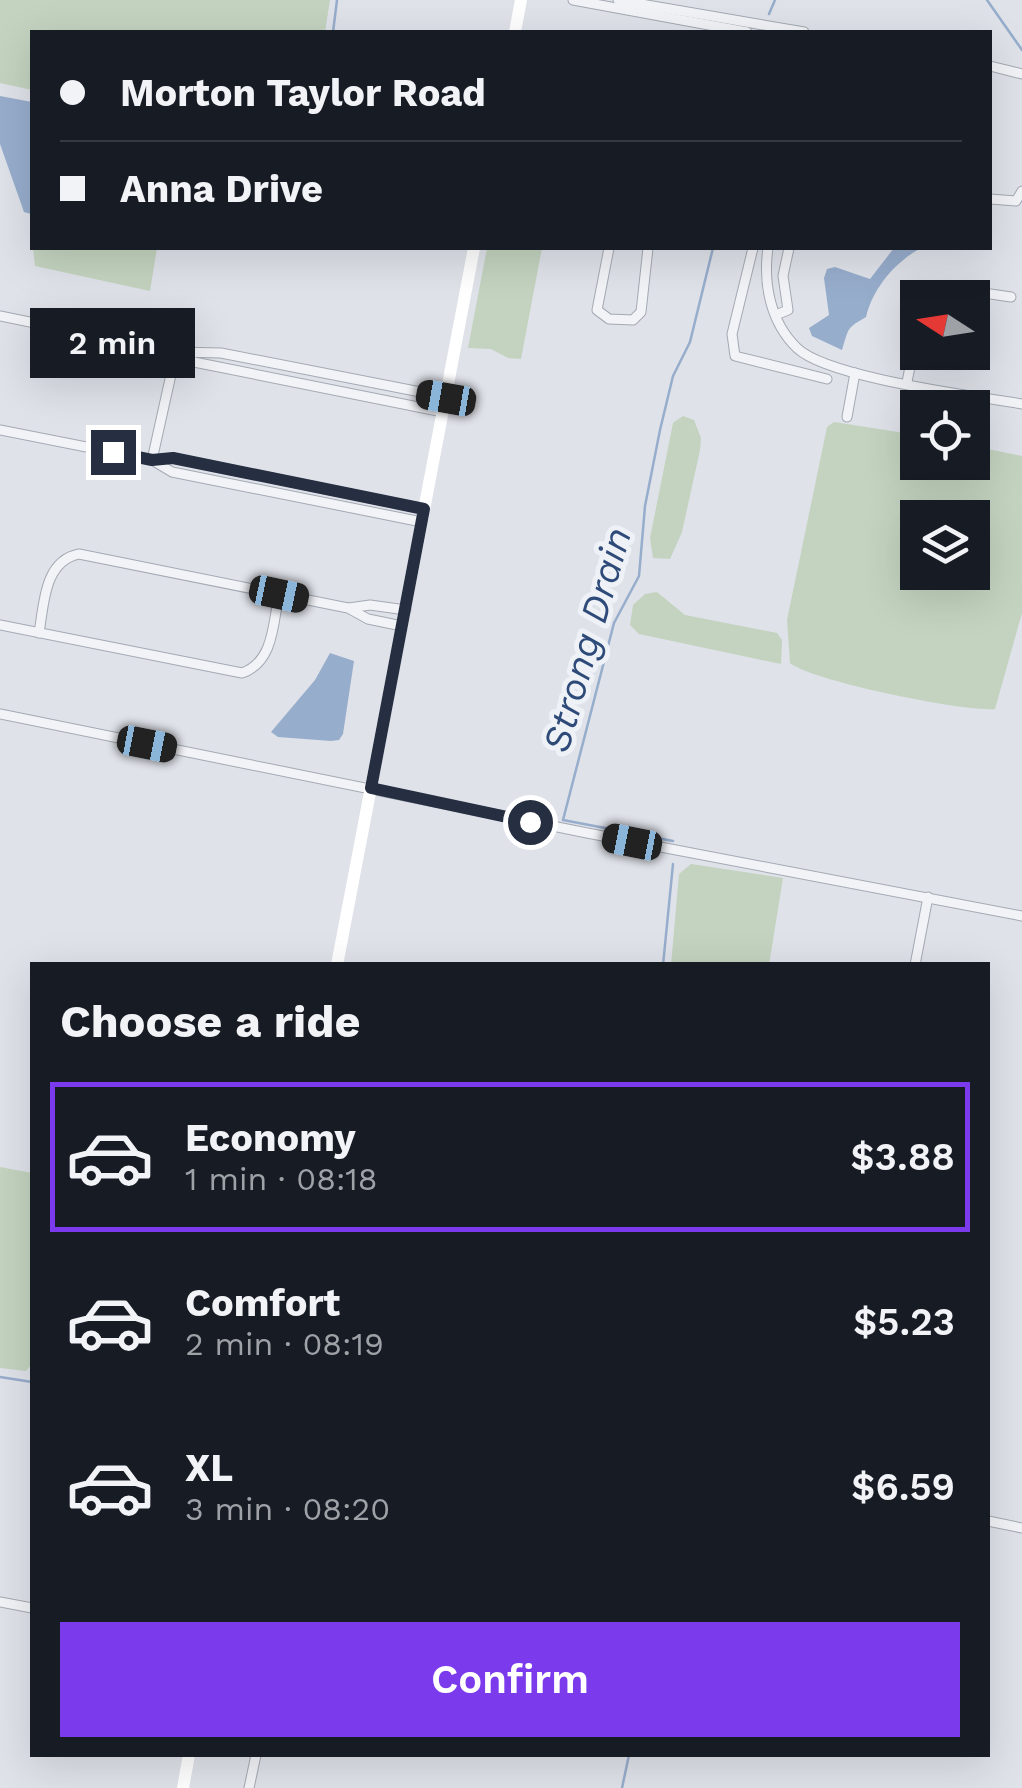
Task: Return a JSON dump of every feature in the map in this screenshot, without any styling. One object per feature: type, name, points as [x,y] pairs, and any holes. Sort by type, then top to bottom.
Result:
[{"type":"main road","points":[[515,30],[522,0]]},
{"type":"main road","points":[[338,962],[474,250]]},
{"type":"main road","points":[[186,1788],[192,1757]]},
{"type":"street","points":[[574,0],[736,30]]},
{"type":"street","points":[[618,0],[792,30]]},
{"type":"street","points":[[992,68],[1022,74]]},
{"type":"street","points":[[992,199],[1016,201],[1022,191]]},
{"type":"street","points":[[609,250],[596,310],[609,319],[633,320],[640,312],[648,250]]},
{"type":"street","points":[[753,250],[732,334],[732,350],[740,359],[827,379]]},
{"type":"street","points":[[768,250],[765,282],[776,315],[798,348],[826,365],[1022,404]]},
{"type":"street","points":[[776,315],[790,305],[783,276],[788,250]]},
{"type":"street","points":[[990,294],[1011,297]]},
{"type":"street","points":[[0,316],[176,352],[221,353],[446,398]]},
{"type":"street","points":[[785,369],[798,348]]},
{"type":"street","points":[[176,352],[194,362],[443,412]]},
{"type":"street","points":[[152,460],[176,352]]},
{"type":"street","points":[[907,382],[909,370]]},
{"type":"street","points":[[847,418],[855,372]]},
{"type":"street","points":[[0,430],[152,460],[173,458],[423,516]]},
{"type":"street","points":[[39,633],[52,575],[62,560],[72,555],[348,608],[368,619],[402,626]]},
{"type":"street","points":[[0,625],[242,672],[256,666],[266,655],[279,594]]},
{"type":"street","points":[[348,608],[370,604],[406,610]]},
{"type":"street","points":[[0,714],[587,834],[1022,916]]},
{"type":"street","points":[[916,962],[928,897]]},
{"type":"street","points":[[990,1521],[1022,1528]]},
{"type":"street","points":[[0,1602],[30,1608]]},
{"type":"street","points":[[250,1788],[256,1757]]},
{"type":"green space","points":[[0,0],[330,0],[325,30],[30,30],[30,90],[0,83]]},
{"type":"green space","points":[[33,250],[157,250],[150,291],[35,266]]},
{"type":"green space","points":[[487,250],[542,250],[521,359],[508,358],[491,349],[468,348]]},
{"type":"green space","points":[[683,416],[694,420],[701,438],[700,450],[682,532],[670,559],[653,558],[650,538],[673,423]]},
{"type":"green space","points":[[834,422],[900,432],[900,480],[990,480],[990,449],[1022,456],[1022,613],[995,709],[889,694],[804,670],[790,663],[787,620],[827,427]]},
{"type":"green space","points":[[657,592],[685,615],[777,633],[782,640],[781,664],[639,634],[630,625],[633,605],[645,594]]},
{"type":"green space","points":[[691,864],[783,878],[769,962],[671,962],[679,874]]},
{"type":"green space","points":[[0,1167],[30,1173],[30,1366],[26,1371],[0,1368]]},
{"type":"water","points":[[0,96],[30,102],[30,214],[24,212],[0,144]]},
{"type":"water","points":[[892,250],[918,250],[886,277],[866,317],[850,329],[842,350],[812,336],[809,328],[829,315],[824,278],[827,269],[835,267],[870,279]]},
{"type":"water","points":[[330,653],[354,661],[343,734],[339,740],[331,741],[278,737],[271,732],[315,680]]},
{"type":"waterway","points":[[333,30],[337,0]]},
{"type":"waterway","name":"Strong Drain","points":[[769,14],[775,0]]},
{"type":"waterway","points":[[987,0],[1022,50]]},
{"type":"waterway","name":"Strong Drain","points":[[673,841],[563,820],[614,623],[639,576],[645,506],[660,430],[673,376],[690,342],[713,250]]},
{"type":"waterway","name":"Strong Drain","points":[[663,962],[673,864]]},
{"type":"waterway","points":[[0,1377],[30,1382]]},
{"type":"waterway","name":"Strong Drain","points":[[622,1788],[629,1757]]},
{"type":"route","points":[[113,452],[152,460],[173,458],[424,509],[371,788],[530,822]]}]
